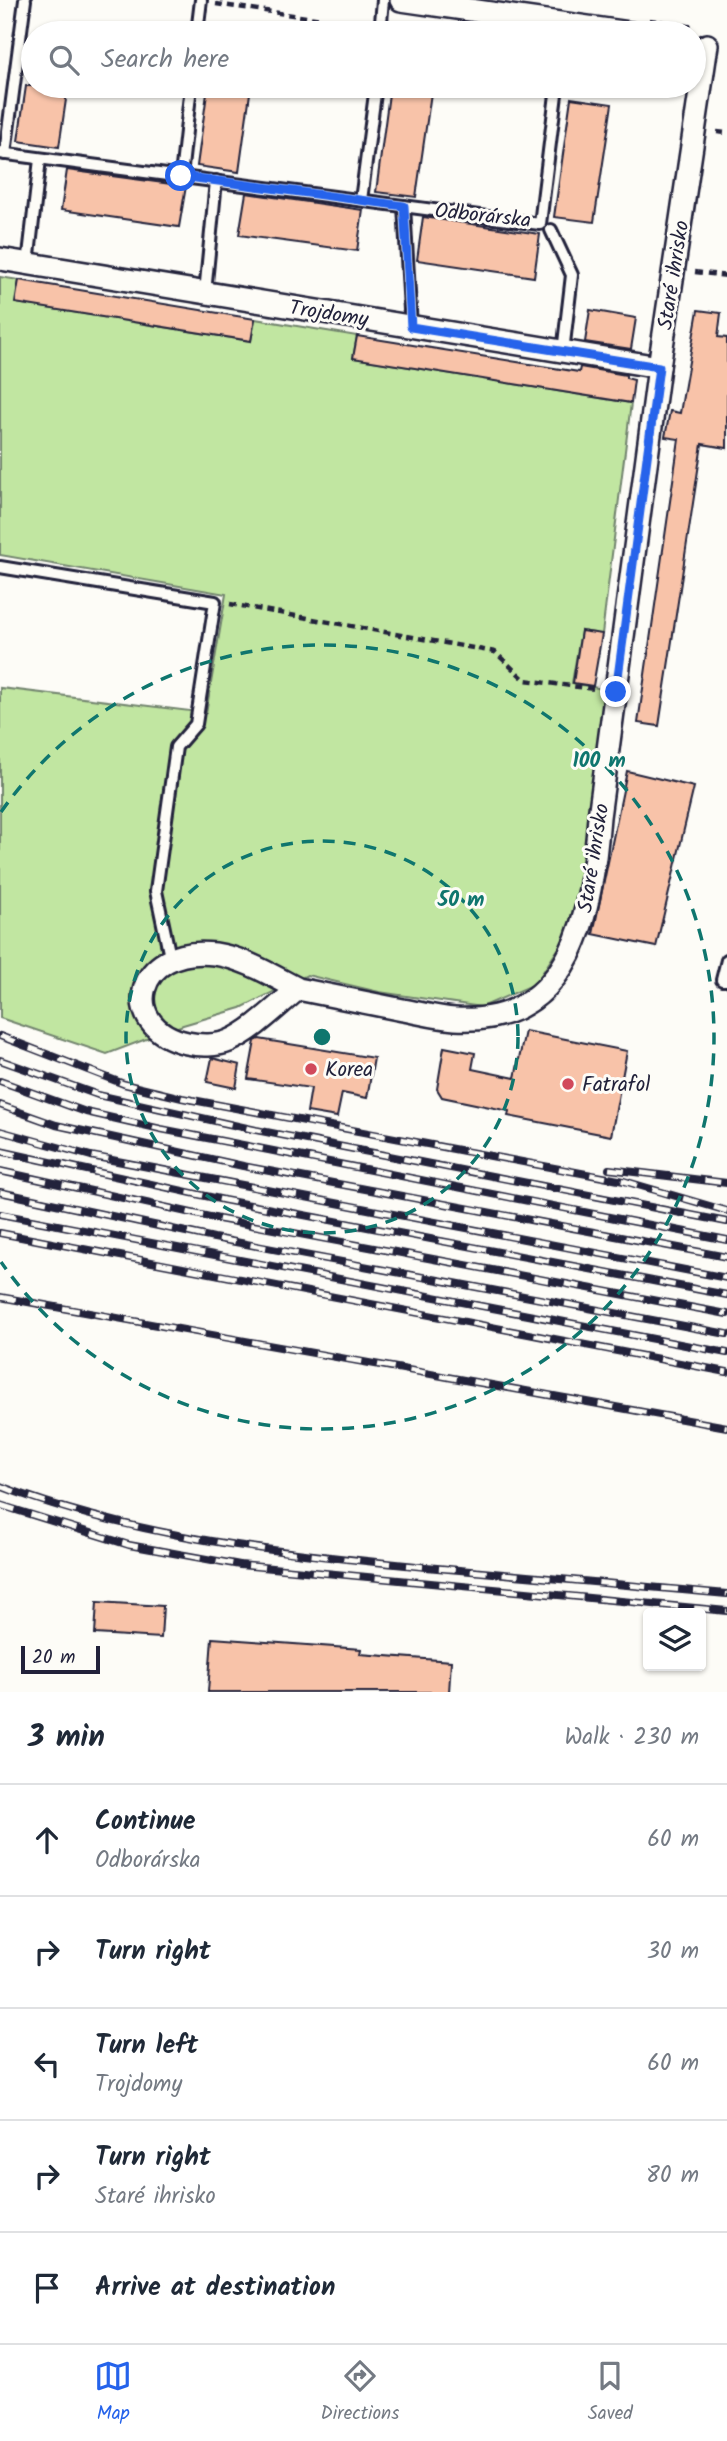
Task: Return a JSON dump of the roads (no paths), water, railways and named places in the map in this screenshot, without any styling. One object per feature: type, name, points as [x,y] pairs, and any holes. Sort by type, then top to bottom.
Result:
[{"type":"street","points":[[401,0],[476,5],[537,21]]},
{"type":"street","name":"Staré ihrisko","points":[[170,957],[216,954],[259,969],[298,989],[455,1019],[492,1018],[520,1009],[545,991],[575,945],[587,912],[595,869],[659,367],[699,98]]},
{"type":"street","name":"Trojdomy","points":[[0,259],[659,367]]},
{"type":"street","points":[[170,957],[149,973],[143,996],[146,1014],[157,1031],[178,1041],[199,1046],[229,1041],[298,989]]},
{"type":"lane","points":[[23,21],[26,0]]},
{"type":"lane","points":[[382,21],[383,0]]},
{"type":"lane","points":[[198,21],[201,1]]},
{"type":"lane","points":[[2,154],[21,32]]},
{"type":"lane","points":[[181,176],[190,98]]},
{"type":"lane","points":[[361,200],[374,98]]},
{"type":"lane","name":"Odborárska","points":[[2,154],[540,224],[556,98]]},
{"type":"lane","points":[[28,264],[40,159]]},
{"type":"lane","points":[[205,293],[216,181]]},
{"type":"lane","points":[[404,206],[411,327]]},
{"type":"lane","points":[[551,230],[572,275],[563,352]]},
{"type":"lane","points":[[0,567],[215,601],[196,724],[176,747],[156,891],[170,957]]},
{"type":"lane","points":[[727,960],[722,979],[727,980]]},
{"type":"railway","points":[[0,1036],[124,1084],[182,1098],[624,1181],[727,1211]]},
{"type":"railway","points":[[0,1060],[98,1095],[256,1130],[727,1222]]},
{"type":"railway","points":[[0,1081],[86,1112],[161,1129],[727,1240]]},
{"type":"railway","points":[[0,1105],[56,1125],[243,1166],[727,1257]]},
{"type":"railway","points":[[0,1131],[91,1156],[727,1278]]},
{"type":"railway","points":[[0,1151],[224,1200],[727,1295]]},
{"type":"railway","points":[[609,1169],[727,1183]]},
{"type":"railway","points":[[0,1171],[219,1219],[727,1314]]},
{"type":"railway","points":[[0,1192],[214,1238],[727,1334]]},
{"type":"railway","points":[[0,1214],[727,1353]]},
{"type":"railway","points":[[0,1233],[727,1372]]},
{"type":"railway","points":[[0,1297],[727,1427]]},
{"type":"railway","points":[[0,1486],[104,1519],[156,1531],[263,1549],[426,1567],[727,1594]]},
{"type":"railway","points":[[0,1505],[129,1545],[240,1565],[727,1611]]},
{"type":"place","name":"Korea","points":[[311,1069]]},
{"type":"place","name":"Fatrafol","points":[[568,1084]]}]
